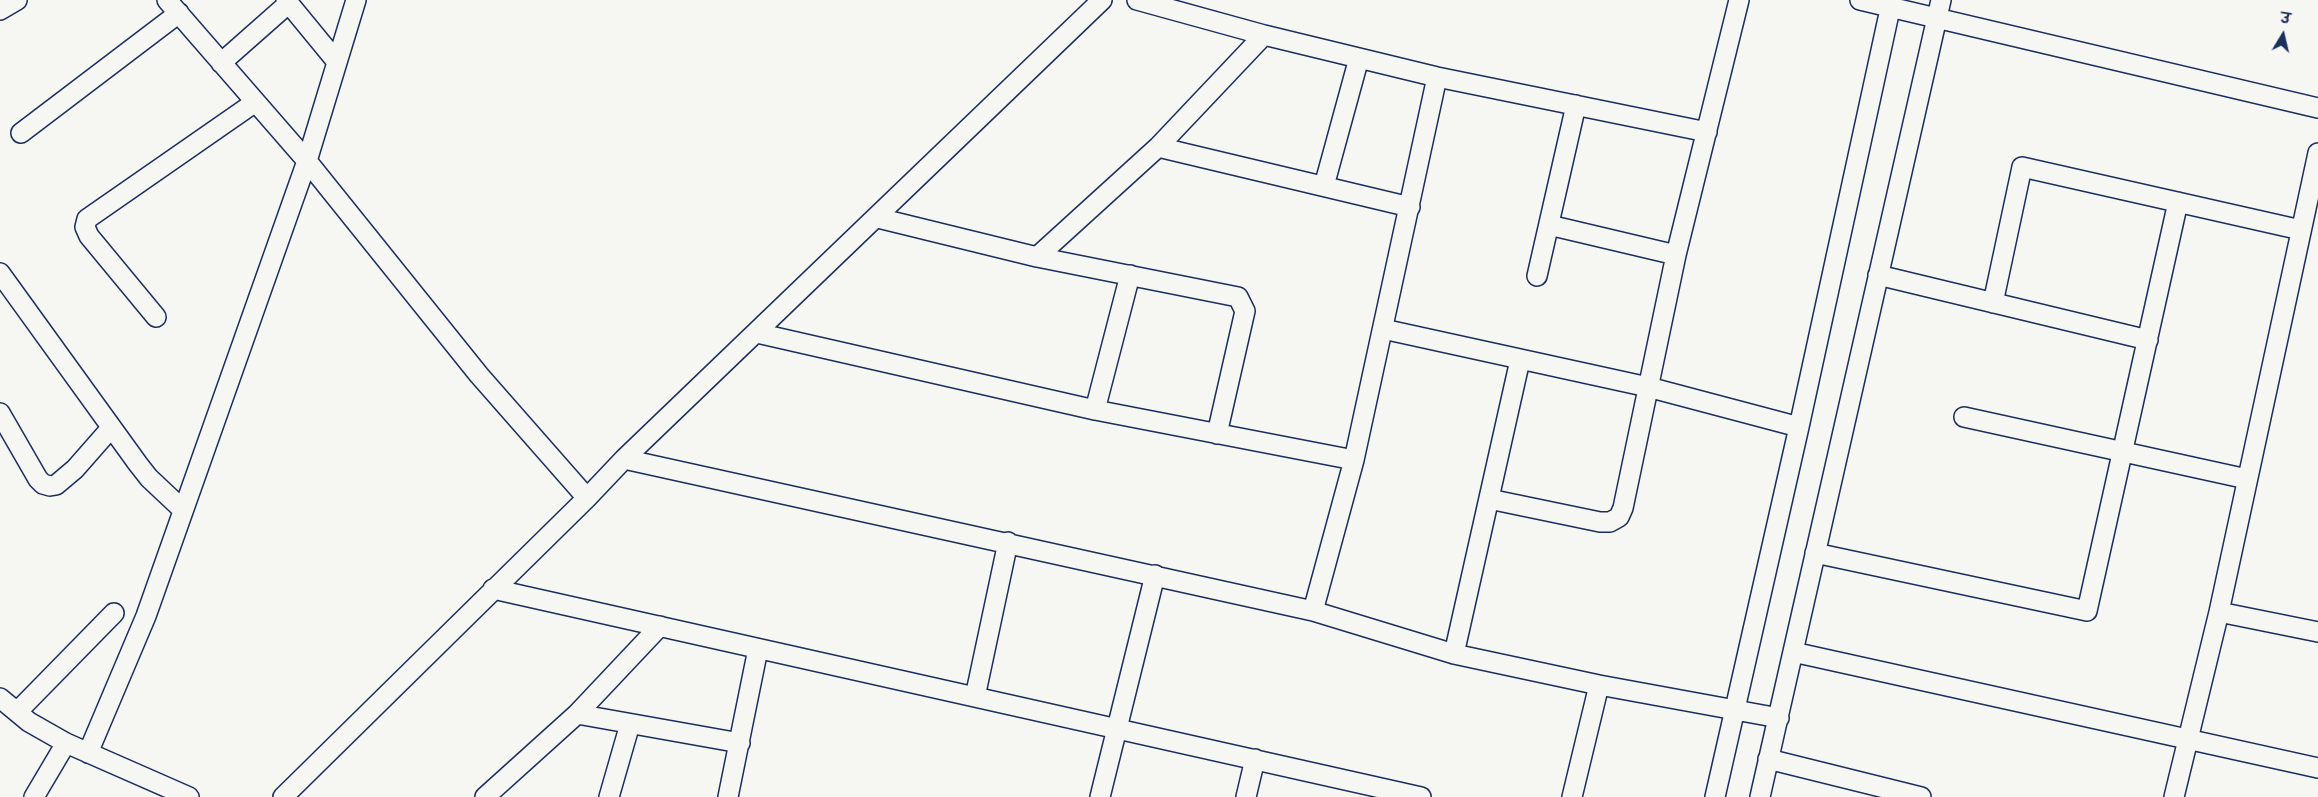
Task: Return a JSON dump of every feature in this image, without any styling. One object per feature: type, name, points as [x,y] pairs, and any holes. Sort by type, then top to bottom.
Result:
[{"type":"street","points":[[0,10],[18,0]]},
{"type":"street","points":[[88,753],[146,616],[306,161],[356,0]]},
{"type":"street","points":[[283,797],[587,498],[624,459],[878,218],[1102,0]]},
{"type":"street","points":[[1136,0],[1264,35],[1437,77],[1707,132]]},
{"type":"street","points":[[1489,500],[1600,522],[1610,522],[1619,517],[1623,508],[1676,255],[1739,0]]},
{"type":"street","points":[[1860,0],[1939,9],[2318,108]]},
{"type":"street","points":[[221,63],[288,1],[337,62]]},
{"type":"street","points":[[1715,797],[1799,428],[1891,3]]},
{"type":"street","points":[[21,133],[173,7],[306,161],[479,375],[587,498]]},
{"type":"street","points":[[1760,797],[1939,9]]},
{"type":"street","points":[[1037,257],[1158,147],[1264,35]]},
{"type":"street","points":[[1324,186],[1359,58]]},
{"type":"street","points":[[1313,611],[1354,460],[1437,77]]},
{"type":"street","points":[[156,317],[89,236],[86,227],[87,219],[254,103]]},
{"type":"street","points":[[1537,276],[1576,105]]},
{"type":"street","points":[[1158,147],[1410,207]]},
{"type":"street","points":[[2174,797],[2219,612],[2246,479],[2318,152]]},
{"type":"street","points":[[1993,303],[2022,167],[2301,230]]},
{"type":"street","points":[[1815,553],[2087,611],[2124,452],[2178,202]]},
{"type":"street","points":[[878,218],[1037,257],[1230,294],[1238,298],[1243,303],[1245,311],[1217,434]]},
{"type":"street","points":[[1549,225],[1676,255]]},
{"type":"street","points":[[0,273],[149,478],[183,510]]},
{"type":"street","points":[[1095,410],[1130,275]]},
{"type":"street","points":[[1878,275],[2148,340]]},
{"type":"street","points":[[1383,330],[1648,388],[1799,428]]},
{"type":"street","points":[[757,333],[1095,410],[1354,460]]},
{"type":"street","points":[[1454,654],[1520,360]]},
{"type":"street","points":[[0,414],[38,478],[43,484],[50,486],[74,469],[111,428]]},
{"type":"street","points":[[1964,417],[2246,479]]},
{"type":"street","points":[[624,459],[1008,542],[1313,611],[1454,654],[1599,685],[1779,718]]},
{"type":"street","points":[[975,697],[1008,542]]},
{"type":"street","points":[[1100,797],[1154,575]]},
{"type":"street","points":[[493,589],[1116,730],[1255,759],[1352,789],[1421,797]]},
{"type":"street","points":[[2219,612],[2318,632]]},
{"type":"street","points":[[114,613],[5,704],[66,743],[189,797]]},
{"type":"street","points":[[485,797],[577,714],[660,626]]},
{"type":"street","points":[[728,797],[758,649]]},
{"type":"street","points":[[1793,652],[2188,737],[2318,768]]},
{"type":"street","points":[[1572,797],[1599,685]]},
{"type":"street","points":[[577,714],[740,743]]},
{"type":"street","points":[[609,797],[630,724]]},
{"type":"street","points":[[34,797],[66,743]]},
{"type":"street","points":[[1246,797],[1255,759]]},
{"type":"street","points":[[1768,759],[1878,792],[1921,797]]}]
